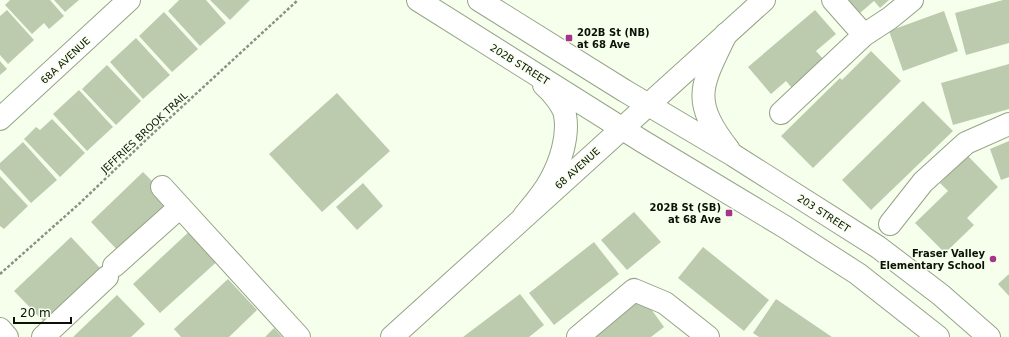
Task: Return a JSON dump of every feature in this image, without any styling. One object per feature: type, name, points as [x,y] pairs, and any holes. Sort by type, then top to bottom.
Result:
[{"type":"main road","name":"68A AVENUE","points":[[0,119],[129,0]]},
{"type":"main road","name":"202B STREET","points":[[418,0],[622,128]]},
{"type":"main road","points":[[478,0],[648,105]]},
{"type":"main road","name":"68 AVENUE","points":[[392,337],[764,0]]},
{"type":"main road","points":[[833,0],[864,35]]},
{"type":"main road","points":[[781,113],[864,35],[890,18],[912,0]]},
{"type":"main road","points":[[726,34],[706,75],[702,101],[707,118],[716,134],[733,155]]},
{"type":"main road","points":[[522,66],[552,92],[565,114],[565,129],[561,156],[550,182],[524,216]]},
{"type":"main road","name":"203 STREET","points":[[648,105],[733,155],[878,247],[941,295],[989,337]]},
{"type":"main road","points":[[890,224],[924,182],[966,144],[1009,124]]},
{"type":"main road","points":[[622,128],[786,227],[858,274],[938,337]]},
{"type":"main road","points":[[162,187],[300,337]]},
{"type":"main road","points":[[43,337],[180,207]]},
{"type":"main road","points":[[578,337],[634,290],[665,303],[708,337]]},
{"type":"main road","points":[[0,329],[7,337]]},
{"type":"path","name":"JEFFRIES BROOK TRAIL","points":[[0,274],[80,204],[148,138],[298,0]]},
{"type":"building","points":[[10,0],[50,0],[64,16],[49,29],[44,23],[32,34],[5,5]]},
{"type":"building","points":[[54,0],[79,0],[65,12]]},
{"type":"building","points":[[179,0],[206,0],[226,23],[200,46],[168,11]]},
{"type":"building","points":[[210,0],[250,0],[230,20]]},
{"type":"building","points":[[847,0],[889,0],[880,8],[874,1],[860,13]]},
{"type":"building","points":[[1003,0],[1009,0],[1009,43],[966,55],[955,13]]},
{"type":"building","points":[[7,10],[34,40],[8,64],[0,55],[0,16]]},
{"type":"building","points":[[815,10],[836,34],[816,51],[824,60],[792,88],[786,81],[771,94],[748,67]]},
{"type":"building","points":[[944,11],[958,51],[903,71],[889,31]]},
{"type":"building","points":[[164,12],[198,49],[172,72],[139,36]]},
{"type":"building","points":[[136,38],[170,75],[143,99],[110,62]]},
{"type":"building","points":[[871,51],[901,81],[813,168],[781,136],[840,78],[842,80]]},
{"type":"building","points":[[0,61],[7,69],[0,75]]},
{"type":"building","points":[[1009,64],[1009,109],[953,125],[941,83]]},
{"type":"building","points":[[107,65],[141,101],[116,125],[82,89]]},
{"type":"building","points":[[79,90],[113,127],[87,151],[53,114]]},
{"type":"building","points":[[337,93],[390,151],[322,212],[269,154]]},
{"type":"building","points":[[923,101],[953,131],[871,210],[842,180]]},
{"type":"building","points":[[52,119],[85,153],[60,177],[24,139],[36,127],[40,130]]},
{"type":"building","points":[[1009,141],[1009,177],[1001,180],[990,149]]},
{"type":"building","points":[[23,142],[57,180],[31,203],[0,169],[0,163]]},
{"type":"building","points":[[968,156],[998,187],[967,218],[974,225],[945,253],[915,223],[948,191],[940,183]]},
{"type":"building","points":[[143,172],[173,202],[120,253],[91,222]]},
{"type":"building","points":[[0,176],[28,206],[4,229],[0,226]]},
{"type":"building","points":[[363,183],[383,206],[357,230],[336,207]]},
{"type":"building","points":[[634,212],[661,242],[627,270],[601,240]]},
{"type":"building","points":[[193,228],[221,258],[160,313],[133,284]]},
{"type":"building","points":[[71,237],[100,268],[43,321],[14,291]]},
{"type":"building","points":[[594,242],[619,274],[554,325],[529,293]]},
{"type":"building","points":[[703,247],[769,300],[744,331],[678,278]]},
{"type":"building","points":[[1009,274],[1009,296],[998,284]]},
{"type":"building","points":[[228,279],[257,310],[229,337],[181,337],[174,329]]},
{"type":"building","points":[[520,294],[544,325],[529,337],[463,337]]},
{"type":"building","points":[[117,295],[145,324],[131,337],[73,337]]},
{"type":"building","points":[[641,295],[664,327],[651,337],[582,337]]},
{"type":"building","points":[[776,299],[832,337],[759,337],[753,333]]},
{"type":"building","points":[[274,328],[282,337],[265,337]]},
{"type":"place","name":"202B St (NB) at 68 Ave","points":[[569,38]]},
{"type":"place","name":"202B St (SB) at 68 Ave","points":[[729,213]]},
{"type":"place","name":"Fraser Valley Elementary School","points":[[993,259]]}]
